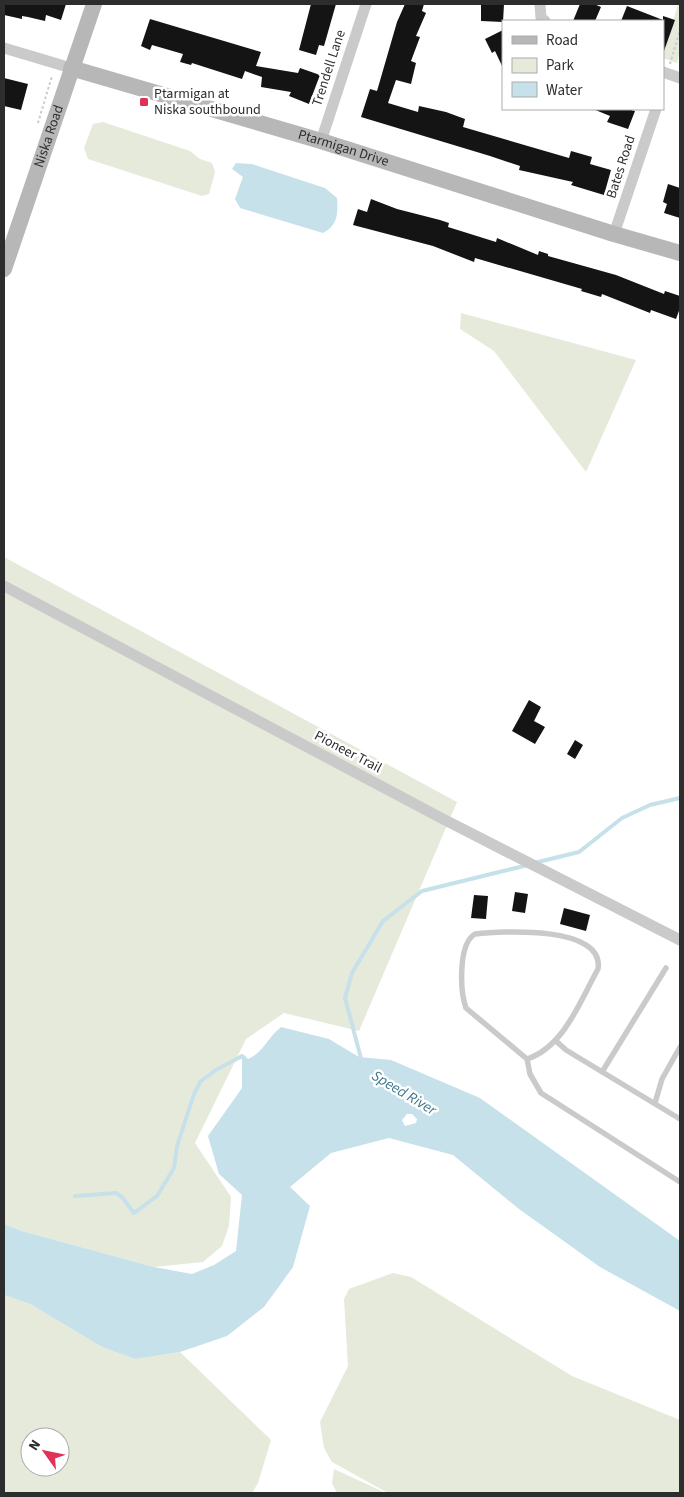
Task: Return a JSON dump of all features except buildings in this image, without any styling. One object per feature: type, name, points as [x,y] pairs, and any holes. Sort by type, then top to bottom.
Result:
[{"type":"street","name":"Niska Road","points":[[4,269],[94,4]]},
{"type":"street","name":"Trendell Lane","points":[[321,141],[366,4]]},
{"type":"street","points":[[540,4],[541,18],[544,20]]},
{"type":"street","name":"Ptarmigan Drive","points":[[4,48],[321,141],[614,234],[680,252]]},
{"type":"street","points":[[665,73],[680,78]]},
{"type":"street","name":"Bates Road","points":[[614,234],[656,110]]},
{"type":"street","name":"Pioneer Trail","points":[[4,586],[680,940]]},
{"type":"lane","points":[[527,1059],[537,1055],[556,1041],[598,969],[599,960],[595,953],[574,940],[548,933],[489,932],[470,937],[463,954],[461,978],[466,1008],[527,1059],[530,1074],[541,1093],[680,1182]]},
{"type":"lane","points":[[602,1072],[666,968]]},
{"type":"lane","points":[[556,1041],[566,1050],[680,1119]]},
{"type":"lane","points":[[655,1103],[662,1079],[680,1047]]},
{"type":"path","points":[[665,73],[680,30]]},
{"type":"green space","points":[[678,4],[680,4],[680,51],[677,63],[664,58]]},
{"type":"green space","points":[[103,122],[190,151],[200,159],[212,163],[215,172],[209,194],[202,196],[88,159],[84,148],[93,124]]},
{"type":"green space","points":[[461,313],[636,360],[586,472],[494,351],[460,329]]},
{"type":"green space","points":[[4,557],[457,802],[359,1031],[284,1013],[246,1039],[195,1143],[231,1197],[229,1226],[222,1246],[203,1262],[154,1267],[22,1231],[4,1224]]},
{"type":"green space","points":[[393,1273],[411,1277],[572,1376],[680,1420],[680,1493],[388,1493],[332,1462],[324,1448],[320,1422],[348,1366],[344,1299],[349,1289]]},
{"type":"green space","points":[[4,1295],[30,1304],[102,1347],[135,1359],[180,1352],[271,1440],[258,1483],[252,1493],[4,1493]]},
{"type":"green space","points":[[334,1469],[386,1493],[337,1493],[332,1483]]},
{"type":"water","points":[[236,163],[252,164],[325,188],[337,198],[337,214],[334,223],[323,233],[240,208],[235,199],[243,177],[232,169]]},
{"type":"water","name":"Speed River","points":[[281,1027],[329,1039],[359,1057],[391,1060],[480,1098],[680,1241],[680,1311],[600,1267],[519,1209],[453,1155],[389,1138],[331,1153],[290,1187],[310,1206],[293,1267],[264,1307],[227,1336],[180,1352],[135,1359],[102,1347],[30,1304],[4,1295],[4,1224],[22,1231],[154,1267],[192,1274],[214,1265],[236,1251],[242,1195],[219,1174],[208,1136],[242,1088],[242,1056],[244,1055],[248,1059],[258,1053]],"holes":[[[407,1114],[412,1114],[417,1119],[416,1123],[405,1126],[402,1120]]]},
{"type":"waterway","points":[[534,863],[579,852],[622,818],[650,805],[680,798]]},
{"type":"waterway","points":[[362,1062],[345,998],[352,973],[383,921],[422,891],[528,865]]},
{"type":"waterway","points":[[75,1196],[116,1193],[122,1197],[134,1213],[157,1196],[174,1168],[177,1146],[194,1094],[201,1081],[216,1070],[242,1056],[245,1060]]},
{"type":"place","name":"Ptarmigan at Niska southbound","points":[[144,102]]}]
